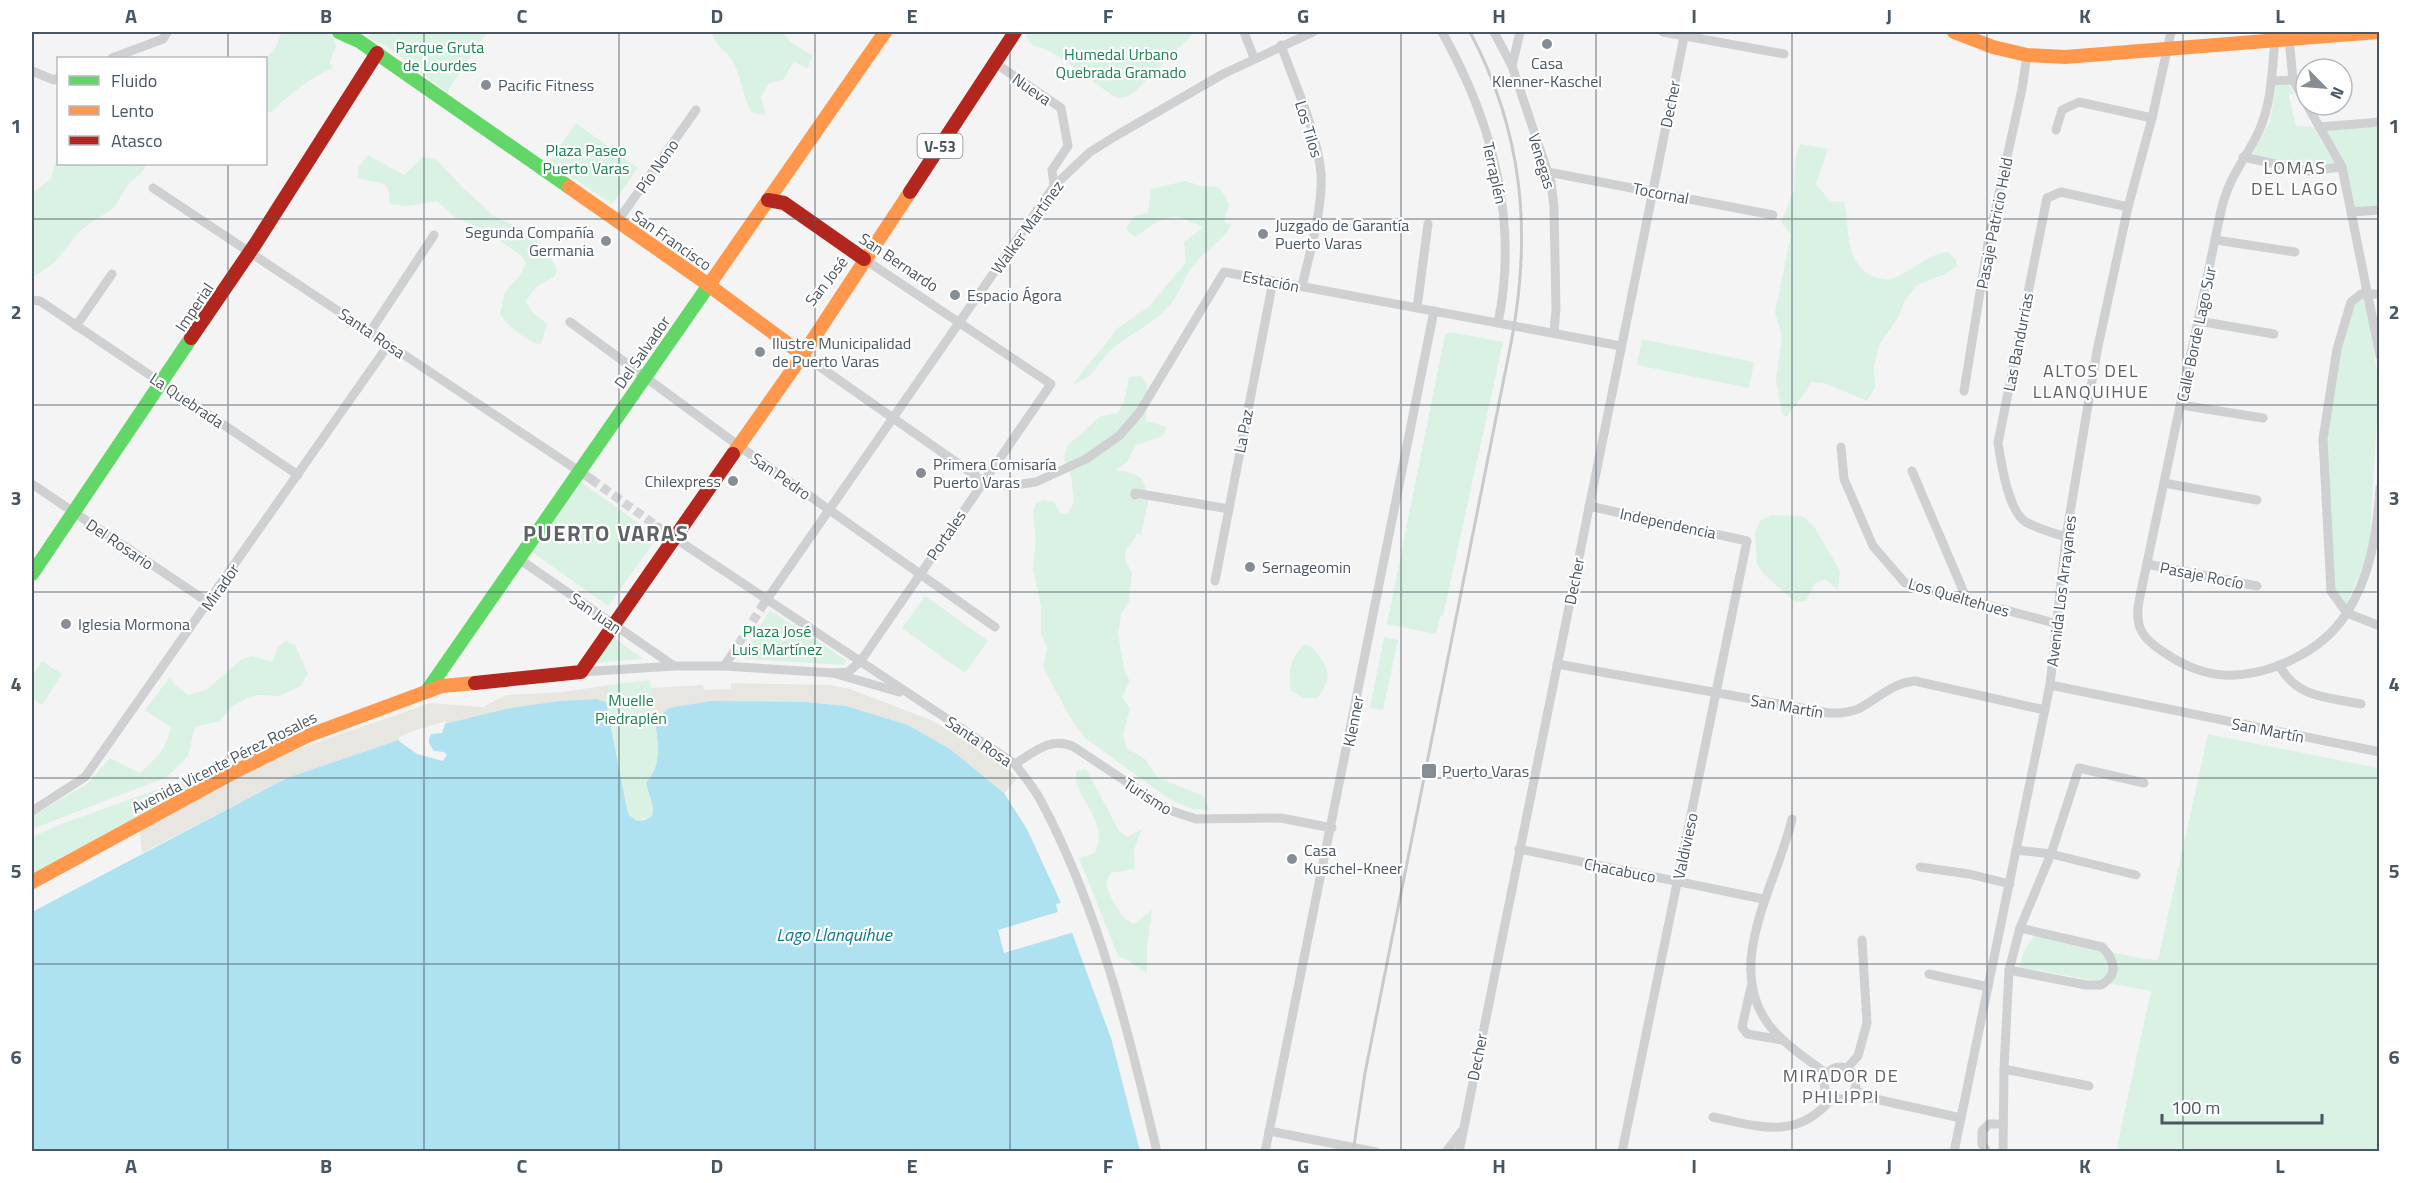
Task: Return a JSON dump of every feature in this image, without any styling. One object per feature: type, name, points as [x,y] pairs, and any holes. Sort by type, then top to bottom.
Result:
[{"type":"main road","name":"San Francisco","points":[[339,32],[361,36],[377,53],[709,286],[799,352]]},
{"type":"main road","name":"Del Salvador","points":[[427,691],[519,559],[586,475],[645,378],[885,32]]},
{"type":"main road","name":"V-53","points":[[864,260],[1015,32]]},
{"type":"main road","points":[[1954,32],[1993,47],[2027,55],[2065,57],[2378,32]]},
{"type":"main road","name":"Imperial","points":[[32,574],[250,252],[377,53]]},
{"type":"main road","points":[[782,180],[781,194],[789,206]]},
{"type":"main road","name":"San Bernardo","points":[[768,200],[779,201],[789,206],[864,260]]},
{"type":"main road","name":"San José","points":[[574,673],[610,622],[666,533],[735,443],[864,260]]},
{"type":"main road","name":"Avenida Vicente Pérez Rosales","points":[[32,882],[234,772],[308,735],[427,691],[460,683],[574,673]]},
{"type":"street","points":[[115,57],[163,39],[167,32]]},
{"type":"street","points":[[1244,32],[1254,58]]},
{"type":"street","name":"Walker Martínez","points":[[765,602],[1054,186],[1090,152],[1212,80],[1281,45],[1313,32]]},
{"type":"street","name":"Terraplén","points":[[1442,32],[1457,58],[1483,121],[1499,180],[1507,258],[1505,287],[1498,323]]},
{"type":"street","name":"Venegas","points":[[1494,32],[1512,66],[1548,172],[1554,207],[1556,309],[1554,333]]},
{"type":"street","points":[[1512,66],[1520,32]]},
{"type":"street","points":[[1663,32],[1784,54]]},
{"type":"street","name":"Avenida Los Arrayanes","points":[[1954,1152],[2050,685],[2066,537],[2097,351],[2128,207],[2152,118],[2171,32]]},
{"type":"street","name":"Decher","points":[[1459,1152],[1684,34]]},
{"type":"street","points":[[2271,81],[2293,80],[2282,39]]},
{"type":"street","name":"Calle Borde Lago Sur","points":[[2279,664],[2241,674],[2211,673],[2177,661],[2143,636],[2138,620],[2138,607],[2227,188],[2259,132],[2282,39]]},
{"type":"street","name":"Los Tilos","points":[[1281,45],[1316,147],[1321,174],[1320,197],[1302,286]]},
{"type":"street","name":"Pasaje Patricio Held","points":[[1964,391],[1988,243],[2022,89],[2027,55]]},
{"type":"street","name":"Nueva","points":[[995,63],[1060,108],[1068,146],[1052,170],[1054,186]]},
{"type":"street","points":[[32,70],[54,80],[57,78]]},
{"type":"street","points":[[2056,129],[2062,110],[2079,102],[2152,118]]},
{"type":"street","name":"Pío Nono","points":[[617,222],[696,110]]},
{"type":"street","points":[[2313,117],[2342,167],[2379,356]]},
{"type":"street","points":[[2319,127],[2379,122]]},
{"type":"street","points":[[2243,157],[2309,171],[2342,167]]},
{"type":"street","name":"Tocornal","points":[[1548,172],[1773,215]]},
{"type":"street","name":"Santa Rosa","points":[[153,188],[586,475]]},
{"type":"street","name":"Las Bandurrias","points":[[2066,537],[2024,522],[2016,512],[1998,443],[2047,198],[2061,192],[2128,207]]},
{"type":"street","points":[[2351,212],[2379,210]]},
{"type":"street","points":[[1417,308],[1428,225]]},
{"type":"street","points":[[370,332],[434,236]]},
{"type":"street","points":[[2216,240],[2295,252]]},
{"type":"street","name":"San Bernardo","points":[[864,260],[1050,384]]},
{"type":"street","name":"Estación","points":[[983,481],[1008,486],[1026,484],[1086,459],[1108,445],[1139,413],[1224,272],[1621,346]]},
{"type":"street","points":[[76,326],[112,274]]},
{"type":"street","name":"La Paz","points":[[1215,581],[1273,281]]},
{"type":"street","points":[[2379,294],[2361,294],[2351,302],[2337,349],[2323,439],[2331,591],[2347,613],[2379,626]]},
{"type":"street","name":"La Quebrada","points":[[32,299],[40,301],[298,475]]},
{"type":"street","name":"Klenner","points":[[1265,1152],[1332,828],[1434,311]]},
{"type":"street","points":[[2198,321],[2274,334]]},
{"type":"street","name":"San Pedro","points":[[570,322],[735,443],[995,627]]},
{"type":"street","name":"Mirador","points":[[32,811],[85,777],[389,344]]},
{"type":"street","name":"San Francisco","points":[[799,352],[983,481]]},
{"type":"street","name":"Portales","points":[[860,662],[1050,384]]},
{"type":"street","points":[[2181,405],[2263,418]]},
{"type":"street","name":"Los Queltehues","points":[[1841,447],[1844,479],[1873,546],[1905,583],[1968,602],[2058,624]]},
{"type":"street","points":[[1912,471],[1968,602]]},
{"type":"street","points":[[2164,483],[2257,500]]},
{"type":"street","name":"Del Rosario","points":[[32,484],[208,603]]},
{"type":"street","points":[[2361,704],[2305,692],[2287,680],[2279,664],[2312,648],[2331,632],[2347,613],[2372,552],[2377,525],[2379,488]]},
{"type":"street","points":[[1135,495],[1135,492],[1228,509]]},
{"type":"street","name":"Independencia","points":[[1589,506],[1747,541]]},
{"type":"street","name":"Santa Rosa","points":[[666,533],[765,602],[1015,764],[1040,799],[1075,872],[1095,925],[1139,1074],[1157,1152]]},
{"type":"street","name":"Valdivieso","points":[[1622,1152],[1747,541]]},
{"type":"street","name":"San Juan","points":[[519,559],[674,666]]},
{"type":"street","name":"Pasaje Rocío","points":[[2147,564],[2257,586]]},
{"type":"street","points":[[724,666],[731,656]]},
{"type":"street","points":[[574,673],[674,666],[724,666],[833,673],[848,672],[860,662]]},
{"type":"street","name":"San Martín","points":[[1557,664],[1829,713],[1846,713],[1857,710],[1888,688],[1915,681],[2045,710]]},
{"type":"street","points":[[833,673],[889,688],[916,700]]},
{"type":"street","name":"San Martín","points":[[2050,685],[2379,752]]},
{"type":"street","name":"Turismo","points":[[1015,764],[1047,744],[1064,743],[1074,747],[1169,810],[1183,816],[1196,819],[1281,818],[1332,828]]},
{"type":"street","points":[[2003,1152],[2009,970],[2020,928],[2051,854],[2079,768],[2144,783]]},
{"type":"street","points":[[1792,819],[1786,846],[1763,899],[1750,964],[1752,986],[1762,1016],[1782,1040],[1827,1074]]},
{"type":"street","name":"Chacabuco","points":[[1519,849],[1763,899]]},
{"type":"street","points":[[2016,850],[2051,854],[2136,875]]},
{"type":"street","points":[[1920,867],[1969,874],[2010,884]]},
{"type":"street","points":[[2009,970],[2086,985],[2101,985],[2112,976],[2115,967],[2112,957],[2102,947],[2020,928]]},
{"type":"street","points":[[1846,1069],[1858,1056],[1867,1023],[1862,940]]},
{"type":"street","points":[[1929,974],[1988,987]]},
{"type":"street","points":[[1752,986],[1742,1027],[1747,1034],[1782,1040]]},
{"type":"street","points":[[1827,1074],[1838,1068],[1846,1069],[1854,1075],[1855,1089],[1866,1097],[1961,1118]]},
{"type":"street","points":[[2004,1069],[2090,1086]]},
{"type":"street","points":[[1827,1074],[1825,1087],[1833,1097],[1843,1099],[1855,1089]]},
{"type":"street","points":[[1713,1116],[1769,1128],[1789,1126],[1814,1116],[1833,1097]]},
{"type":"street","points":[[1988,1152],[1982,1144],[1983,1131],[1989,1124],[2003,1124]]},
{"type":"street","name":"Decher","points":[[1446,1152],[1463,1130]]},
{"type":"street","points":[[1269,1131],[1376,1152]]},
{"type":"green space","points":[[282,32],[322,32],[333,36],[336,46],[330,62],[333,68],[300,87],[272,112],[267,112],[266,57],[273,52]]},
{"type":"green space","name":"Parque Gruta de Lourdes","points":[[371,32],[487,32],[447,92],[386,46],[368,38]]},
{"type":"green space","points":[[712,32],[783,32],[789,41],[813,56],[807,69],[794,61],[784,79],[768,84],[761,97],[766,115],[752,113],[735,65],[717,44]]},
{"type":"green space","name":"Humedal Urbano Quebrada Gramado","points":[[1029,32],[1195,32],[1133,93],[1117,98],[1063,59],[1033,46],[1026,36]]},
{"type":"green space","points":[[2289,85],[2294,93],[2289,95],[2296,126],[2313,127],[2335,164],[2309,165],[2252,155],[2270,121],[2276,86]]},
{"type":"green space","name":"Plaza Paseo Puerto Varas","points":[[576,123],[638,168],[612,204],[549,162]]},
{"type":"green space","points":[[2379,126],[2379,206],[2355,208],[2325,129]]},
{"type":"green space","points":[[1800,144],[1828,149],[1816,184],[1830,201],[1844,202],[1852,253],[1863,270],[1877,278],[1891,279],[1932,256],[1948,252],[1956,259],[1957,266],[1943,275],[1917,285],[1905,300],[1899,316],[1879,345],[1874,365],[1875,388],[1867,401],[1824,383],[1811,382],[1786,417],[1782,414],[1776,380],[1782,337],[1775,312],[1791,235],[1781,222],[1794,190],[1795,161]]},
{"type":"green space","points":[[368,155],[404,175],[423,157],[437,160],[494,216],[533,235],[554,263],[557,271],[555,276],[536,287],[526,301],[533,313],[547,323],[541,344],[530,341],[518,333],[500,314],[505,292],[521,274],[526,263],[521,256],[483,229],[456,218],[437,201],[406,206],[390,204],[389,194],[384,184],[358,177],[358,168]]},
{"type":"green space","points":[[57,156],[57,165],[146,165],[128,184],[114,208],[90,223],[76,235],[55,262],[32,278],[32,193],[51,179]]},
{"type":"green space","points":[[1185,181],[1202,186],[1219,187],[1229,204],[1224,222],[1231,225],[1224,236],[1196,262],[1169,306],[1114,347],[1088,376],[1073,384],[1119,327],[1149,307],[1186,262],[1184,242],[1204,227],[1182,218],[1170,217],[1157,222],[1135,237],[1126,229],[1134,216],[1148,213],[1151,189]]},
{"type":"green space","points":[[2364,290],[2379,385],[2369,553],[2345,607],[2334,590],[2326,440],[2340,350],[2354,304]]},
{"type":"green space","points":[[1450,332],[1503,342],[1443,616],[1440,616],[1436,634],[1387,624],[1445,335]]},
{"type":"green space","points":[[1642,339],[1754,362],[1749,388],[1637,365]]},
{"type":"green space","points":[[1142,376],[1147,384],[1146,421],[1167,427],[1163,436],[1136,445],[1126,463],[1116,470],[1138,476],[1145,484],[1146,497],[1149,498],[1141,535],[1137,534],[1127,548],[1125,556],[1132,572],[1129,601],[1121,615],[1118,634],[1125,673],[1130,681],[1122,697],[1130,708],[1123,735],[1127,748],[1145,759],[1158,778],[1204,796],[1209,810],[1192,809],[1169,799],[1084,737],[1067,712],[1043,667],[1047,647],[1041,634],[1041,607],[1033,569],[1036,540],[1033,512],[1036,503],[1043,500],[1054,502],[1060,513],[1067,514],[1074,503],[1071,476],[1064,459],[1067,446],[1101,416],[1118,413],[1124,402],[1129,377]]},
{"type":"green space","points":[[581,482],[658,537],[608,606],[532,552]]},
{"type":"green space","points":[[1771,515],[1802,516],[1813,525],[1840,571],[1838,590],[1825,579],[1815,583],[1806,601],[1795,602],[1764,574],[1757,565],[1755,532],[1760,521]]},
{"type":"green space","points":[[925,596],[988,641],[965,673],[902,628]]},
{"type":"green space","name":"Plaza José Luis Martínez","points":[[770,610],[846,660],[844,665],[745,659],[746,648]]},
{"type":"green space","points":[[613,637],[643,659],[594,663]]},
{"type":"green space","points":[[1384,637],[1398,640],[1383,710],[1370,708]]},
{"type":"green space","points":[[285,641],[295,645],[308,674],[300,686],[280,696],[258,695],[247,698],[230,708],[220,721],[195,727],[188,756],[167,777],[32,829],[32,816],[87,784],[110,758],[140,773],[155,758],[167,741],[170,727],[145,710],[170,677],[174,684],[188,695],[206,690],[242,659],[252,656],[272,662],[278,647]]},
{"type":"green space","points":[[1304,645],[1311,646],[1327,671],[1326,683],[1318,698],[1304,698],[1291,691],[1292,661]]},
{"type":"green space","points":[[42,661],[62,674],[42,705],[32,698],[32,676]]},
{"type":"green space","name":"Muelle Piedraplén","points":[[650,680],[660,753],[651,777],[646,783],[653,808],[652,816],[637,821],[629,815],[627,809],[606,702],[609,685]]},
{"type":"green space","points":[[2208,734],[2379,768],[2379,1151],[2116,1151],[2151,991],[2019,967],[2025,950],[2035,936],[2158,960]]},
{"type":"green space","points":[[239,760],[232,768],[32,877],[32,837],[56,826]]},
{"type":"green space","points":[[1086,769],[1119,831],[1127,837],[1142,829],[1134,850],[1135,869],[1110,873],[1106,885],[1120,913],[1134,924],[1152,910],[1147,947],[1147,973],[1118,956],[1079,858],[1095,853],[1099,841],[1094,818],[1078,788],[1076,779],[1077,771]]},
{"type":"sand","points":[[731,683],[829,685],[850,689],[933,721],[1004,765],[1017,779],[1004,793],[950,749],[908,725],[846,706],[805,702],[669,708],[655,720],[651,688],[703,685],[704,690],[731,689]]},
{"type":"sand","points":[[609,685],[606,702],[596,699],[559,701],[510,708],[418,733],[287,778],[142,853],[139,828],[290,752],[430,703],[483,707],[506,695],[562,692]]},
{"type":"water","name":"Lago Llanquihue","points":[[596,699],[606,702],[627,809],[629,815],[637,821],[652,816],[653,808],[646,783],[655,768],[658,753],[655,720],[669,708],[711,701],[805,702],[846,706],[908,725],[950,749],[1004,793],[1027,829],[1061,903],[1111,1038],[1140,1151],[32,1152],[32,912],[287,778],[445,724],[510,708],[559,701]]},
{"type":"pier","points":[[446,721],[442,733],[431,734],[429,739],[434,751],[444,752],[447,755],[443,761],[417,754],[399,741],[399,737]]},
{"type":"pier","points":[[1064,902],[1074,932],[1004,953],[998,930],[1058,912],[1056,904]]},
{"type":"tunnel","points":[[591,479],[658,527]]},
{"type":"tunnel","points":[[731,656],[763,605]]},
{"type":"railway","points":[[1353,1152],[1365,1073],[1512,338],[1518,298],[1521,258],[1518,181],[1501,106],[1488,69],[1470,32]]},
{"type":"traffic: fast","points":[[339,32],[359,41],[569,187]]},
{"type":"traffic: fast","points":[[427,691],[711,282]]},
{"type":"traffic: fast","points":[[32,574],[191,338]]},
{"type":"traffic: slow","points":[[711,282],[885,32]]},
{"type":"traffic: slow","points":[[1954,32],[1993,47],[2027,55],[2065,57],[2378,32]]},
{"type":"traffic: slow","points":[[569,187],[803,355]]},
{"type":"traffic: slow","points":[[733,454],[800,359],[910,192]]},
{"type":"traffic: slow","points":[[32,882],[234,772],[307,736],[442,686],[475,683]]},
{"type":"traffic: jam","points":[[910,192],[1015,32]]},
{"type":"traffic: jam","points":[[191,338],[256,243],[377,53]]},
{"type":"traffic: jam","points":[[768,200],[784,203],[864,259]]},
{"type":"traffic: jam","points":[[475,683],[581,672],[733,454]]},
{"type":"place","name":"Casa Klenner-Kaschel","points":[[1547,44]]},
{"type":"place","name":"Pacific Fitness","points":[[486,85]]},
{"type":"place","name":"Juzgado de Garantía Puerto Varas","points":[[1263,234]]},
{"type":"place","name":"Segunda Compañía Germania","points":[[606,241]]},
{"type":"place","name":"Espacio Ágora","points":[[955,295]]},
{"type":"place","name":"Ilustre Municipalidad de Puerto Varas","points":[[760,352]]},
{"type":"place","name":"Primera Comisaría Puerto Varas","points":[[921,473]]},
{"type":"place","name":"Chilexpress","points":[[733,481]]},
{"type":"place","name":"Sernageomin","points":[[1250,567]]},
{"type":"place","name":"Iglesia Mormona","points":[[66,624]]},
{"type":"place","name":"Puerto Varas","points":[[1429,771]]},
{"type":"place","name":"Casa Kuschel-Kneer","points":[[1292,859]]},
{"type":"district","name":"LOMAS DEL LAGO","points":[[2295,177]]},
{"type":"district","name":"ALTOS DEL LLANQUIHUE","points":[[2091,380]]},
{"type":"district","name":"PUERTO VARAS","points":[[606,533]]},
{"type":"district","name":"MIRADOR DE PHILIPPI","points":[[1841,1085]]}]
